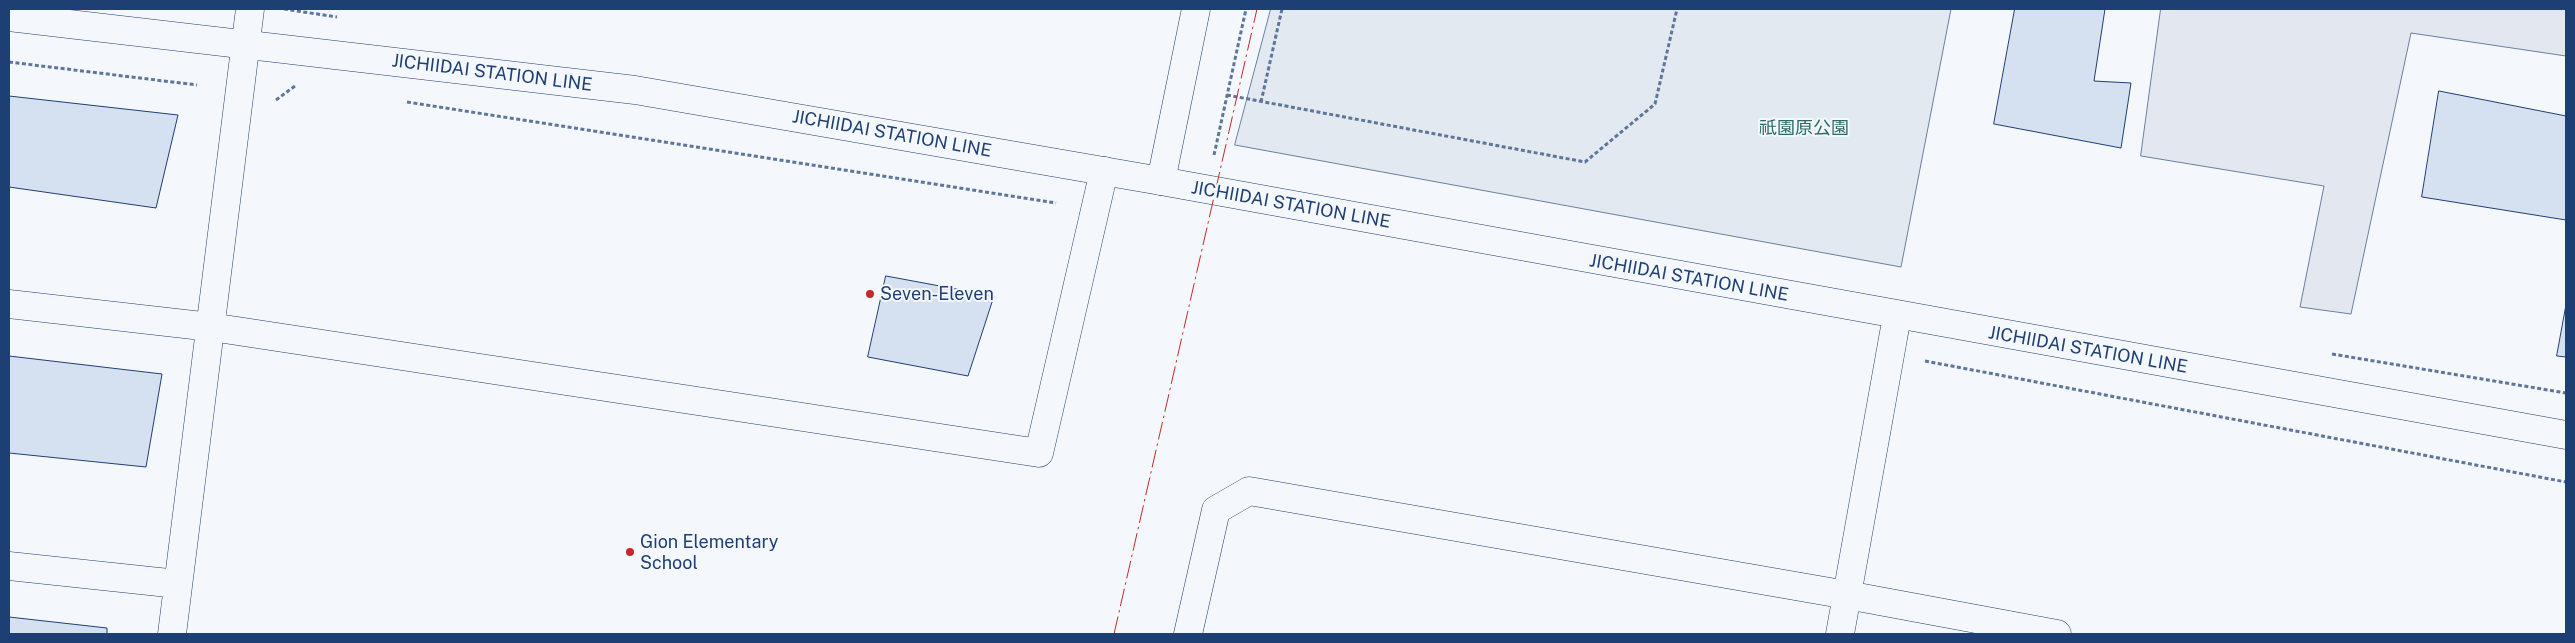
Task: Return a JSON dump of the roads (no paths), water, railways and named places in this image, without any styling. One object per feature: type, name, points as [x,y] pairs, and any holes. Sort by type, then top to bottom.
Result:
[{"type":"street","points":[[172,634],[250,9]]},
{"type":"street","points":[[1161,181],[1196,9]]},
{"type":"street","name":"JICHIIDAI STATION LINE","points":[[9,17],[635,90],[1161,181],[1897,316],[2566,435]]},
{"type":"street","points":[[9,304],[211,327],[1039,453],[1104,171]]},
{"type":"street","points":[[1840,634],[1897,316]]},
{"type":"street","points":[[1188,634],[1216,510],[1249,491],[1847,595],[2057,634]]},
{"type":"street","points":[[9,566],[178,584]]},
{"type":"place","name":"Seven-Eleven","points":[[870,294]]},
{"type":"place","name":"Gion Elementary School","points":[[630,552]]},
{"type":"park label","name":"祇園原公園","points":[[1804,128]]}]
